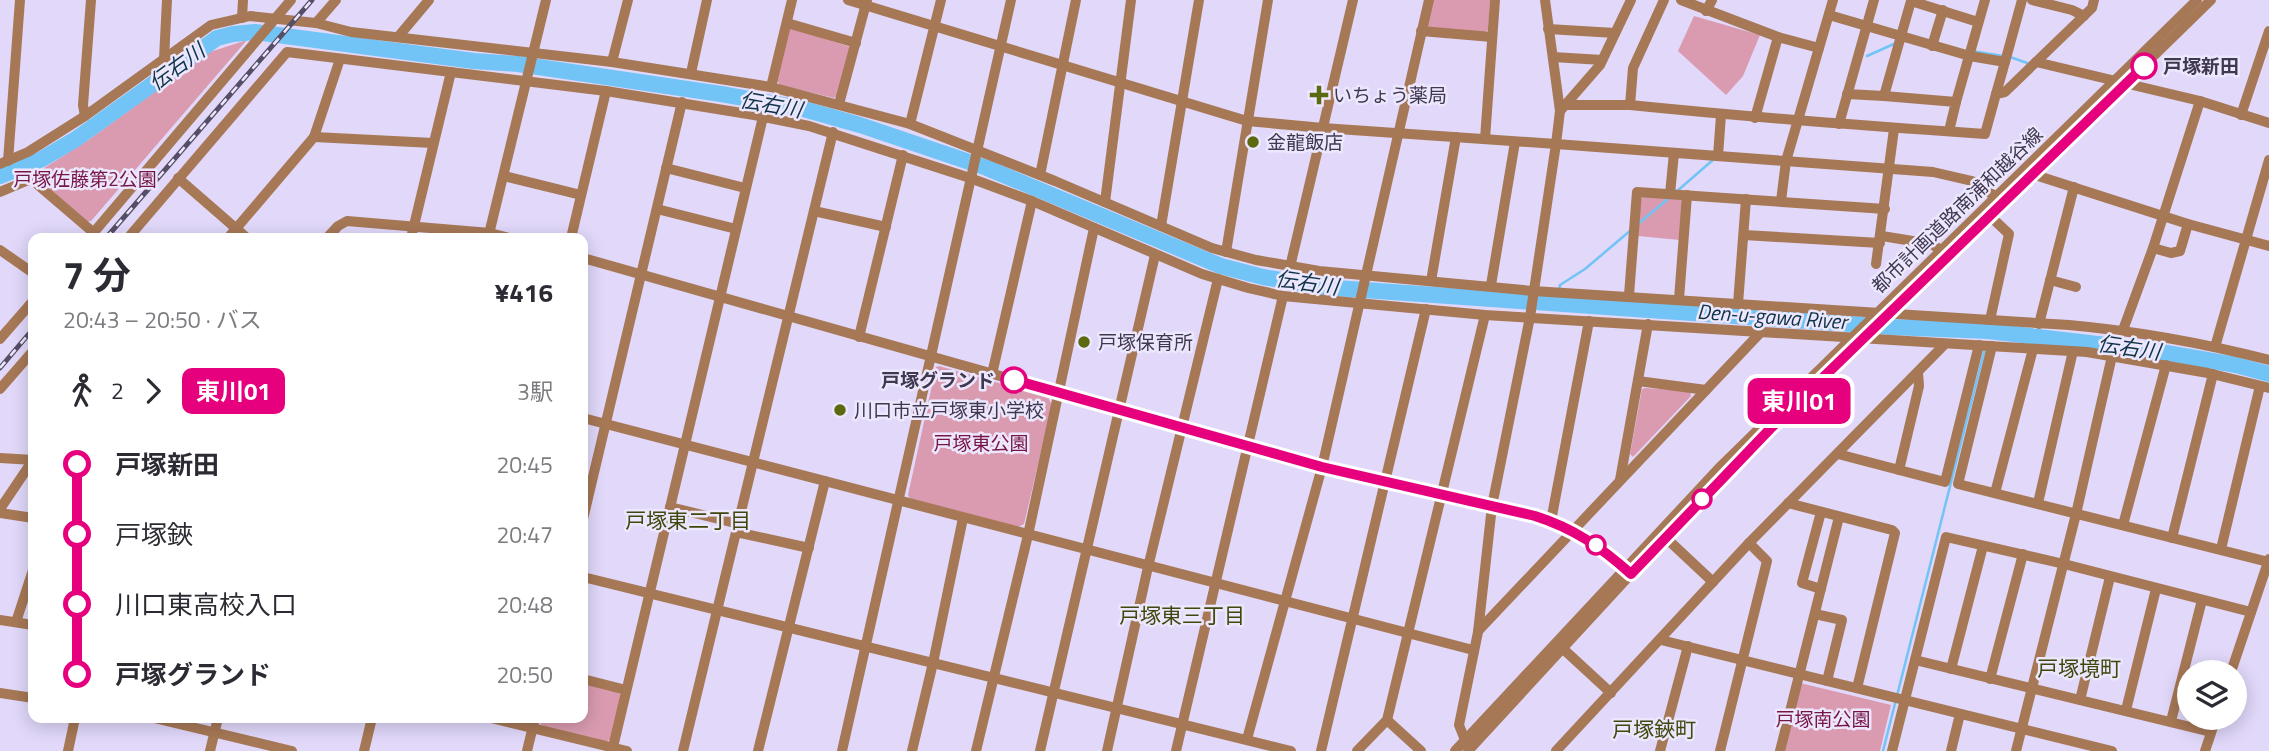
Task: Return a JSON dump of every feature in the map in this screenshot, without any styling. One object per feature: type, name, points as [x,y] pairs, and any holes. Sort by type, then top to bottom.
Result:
[{"type":"street","points":[[20,0],[4,162],[28,152],[85,116],[211,25],[250,16],[273,22],[316,23],[351,32],[612,62],[771,86],[910,124],[976,153],[1040,175],[1226,252],[1290,267],[1365,279],[1491,285],[1881,315],[2123,330],[2269,360]]},
{"type":"street","points":[[85,116],[83,105],[91,0]]},
{"type":"street","points":[[164,59],[167,0]]},
{"type":"street","points":[[242,18],[243,0]]},
{"type":"street","points":[[94,233],[291,0]]},
{"type":"street","points":[[316,23],[336,0]]},
{"type":"street","points":[[398,37],[429,0]]},
{"type":"street","points":[[489,233],[546,0]]},
{"type":"street","points":[[612,62],[628,0]]},
{"type":"street","points":[[691,73],[707,0]]},
{"type":"street","points":[[771,86],[792,0]]},
{"type":"street","points":[[848,0],[866,3],[935,27],[1247,121],[1933,172],[1981,185],[1999,199]]},
{"type":"street","points":[[910,124],[941,0]]},
{"type":"street","points":[[842,751],[1011,0]]},
{"type":"street","points":[[1040,175],[1076,0]]},
{"type":"street","points":[[1105,202],[1131,0]]},
{"type":"street","points":[[1161,226],[1199,0]]},
{"type":"street","points":[[1226,252],[1268,0]]},
{"type":"street","points":[[1290,267],[1353,0]]},
{"type":"street","points":[[1247,739],[1322,467],[1429,0]]},
{"type":"street","points":[[1485,139],[1495,0]]},
{"type":"street","points":[[1465,740],[1459,725],[1478,632],[1492,506],[1530,317],[1563,108],[1545,0]]},
{"type":"street","points":[[1563,108],[1602,60],[1631,0]]},
{"type":"street","points":[[1630,105],[1633,68],[1664,0]]},
{"type":"street","points":[[1681,0],[1778,37],[1819,48]]},
{"type":"street","points":[[1706,11],[1712,0]]},
{"type":"street","points":[[1781,201],[1786,161],[1833,0]]},
{"type":"street","points":[[1839,124],[1874,0]]},
{"type":"street","points":[[1948,131],[1985,0]]},
{"type":"street","points":[[1563,108],[1630,105],[1755,118],[1985,134],[2022,0]]},
{"type":"street","points":[[2032,0],[2072,10],[2084,16]]},
{"type":"street","points":[[1996,94],[2005,92],[2092,8],[2094,0]]},
{"type":"street","name":"都市計画道路南浦和越谷線","points":[[1628,571],[1665,537],[1861,335],[2197,0]]},
{"type":"street","name":"都市計画道路南浦和越谷線","points":[[1946,252],[1990,216],[1999,199],[2032,174],[2211,0]]},
{"type":"street","points":[[1884,96],[1911,1],[1978,22]]},
{"type":"street","points":[[839,104],[866,3]]},
{"type":"street","points":[[1932,46],[1943,10]]},
{"type":"street","points":[[1829,15],[1932,46],[2005,62]]},
{"type":"street","points":[[787,23],[856,43]]},
{"type":"street","points":[[1548,29],[1615,33]]},
{"type":"street","points":[[1421,31],[1492,37]]},
{"type":"street","points":[[2241,115],[2269,31]]},
{"type":"street","points":[[1755,118],[1778,37]]},
{"type":"street","points":[[132,233],[287,52],[451,72],[528,77],[682,102],[833,132],[971,175],[1155,255],[1218,279],[1283,296],[1360,301],[1485,315],[1761,332],[1861,335],[1944,345],[2073,351],[2166,365],[2265,387],[2221,549]]},
{"type":"street","points":[[1553,57],[1602,60]]},
{"type":"street","points":[[232,233],[314,138],[340,59]]},
{"type":"street","points":[[2036,62],[2200,101],[2269,123]]},
{"type":"street","points":[[412,233],[451,72]]},
{"type":"street","points":[[572,233],[606,91]]},
{"type":"street","points":[[1847,94],[1956,102]]},
{"type":"street","points":[[2123,330],[2200,101]]},
{"type":"street","points":[[588,497],[682,102]]},
{"type":"street","points":[[1718,156],[1721,114]]},
{"type":"street","points":[[612,747],[763,117]]},
{"type":"street","points":[[1876,264],[1894,129]]},
{"type":"street","points":[[683,751],[833,132]]},
{"type":"street","points":[[1431,281],[1457,137]]},
{"type":"street","points":[[314,138],[433,143]]},
{"type":"street","points":[[1491,285],[1515,142]]},
{"type":"street","points":[[1670,194],[1674,153]]},
{"type":"street","points":[[859,337],[903,155]]},
{"type":"street","points":[[2215,347],[2246,239],[2266,183],[2269,160]]},
{"type":"street","points":[[666,168],[745,188]]},
{"type":"street","points":[[2032,174],[2188,224],[2269,246]]},
{"type":"street","points":[[503,176],[581,195]]},
{"type":"street","points":[[178,178],[241,233]]},
{"type":"street","points":[[0,192],[31,179],[90,233]]},
{"type":"street","points":[[2039,324],[2074,187]]},
{"type":"street","points":[[1629,295],[1637,191],[1885,209]]},
{"type":"street","points":[[1679,299],[1687,195]]},
{"type":"street","points":[[1738,304],[1746,199]]},
{"type":"street","points":[[992,374],[1032,201]]},
{"type":"street","points":[[657,209],[736,229]]},
{"type":"street","points":[[814,211],[886,227]]},
{"type":"street","points":[[1990,216],[2009,234],[1990,320]]},
{"type":"street","points":[[332,233],[347,221],[472,233]]},
{"type":"street","points":[[2153,247],[2171,253],[2180,251],[2188,224]]},
{"type":"street","points":[[976,751],[1028,535],[1094,228]]},
{"type":"street","points":[[1744,234],[1931,244],[1946,252]]},
{"type":"street","points":[[0,250],[28,270]]},
{"type":"street","points":[[1040,751],[1155,255]]},
{"type":"street","points":[[588,259],[1322,467],[1551,521],[1573,530],[1598,546],[1628,571]]},
{"type":"street","points":[[1107,751],[1148,567],[1218,279]]},
{"type":"street","points":[[2050,280],[2076,286]]},
{"type":"street","points":[[1176,751],[1283,296]]},
{"type":"street","points":[[0,339],[28,307]]},
{"type":"street","points":[[1321,751],[1426,309]]},
{"type":"street","points":[[1357,751],[1387,720],[1485,315]]},
{"type":"street","points":[[1551,521],[1589,321]]},
{"type":"street","points":[[1620,480],[1648,324]]},
{"type":"street","points":[[1478,632],[1761,332]]},
{"type":"street","name":"都市計画道路南浦和越谷線","points":[[1455,751],[1559,645],[1721,466],[1861,335]]},
{"type":"street","points":[[1556,751],[1749,543],[1944,345]]},
{"type":"street","points":[[1838,454],[1945,482],[1979,345]]},
{"type":"street","points":[[1992,346],[1958,484],[2269,560],[2235,660]]},
{"type":"street","points":[[1995,492],[2033,349]]},
{"type":"street","points":[[2038,503],[2073,351]]},
{"type":"street","points":[[2016,751],[2064,564],[2112,356]]},
{"type":"street","points":[[0,389],[28,357]]},
{"type":"street","points":[[2123,525],[2166,365]]},
{"type":"street","points":[[1899,470],[1919,386],[1918,373]]},
{"type":"street","points":[[2172,538],[2213,374]]},
{"type":"street","points":[[1637,381],[1706,390]]},
{"type":"street","points":[[588,419],[1474,650]]},
{"type":"street","points":[[0,458],[28,460]]},
{"type":"street","points":[[28,468],[0,511],[28,517]]},
{"type":"street","points":[[758,751],[825,481]]},
{"type":"street","points":[[1788,503],[1895,533],[1857,688]]},
{"type":"street","points":[[670,508],[808,548]]},
{"type":"street","points":[[1821,512],[1802,583],[1821,589]]},
{"type":"street","points":[[1780,751],[1839,517]]},
{"type":"street","points":[[912,751],[963,518]]},
{"type":"street","points":[[1665,537],[1713,582]]},
{"type":"street","points":[[1892,751],[1946,537],[2024,554],[2251,612]]},
{"type":"street","points":[[1720,751],[1768,561],[1749,543]]},
{"type":"street","points":[[1951,669],[1983,546]]},
{"type":"street","points":[[1990,679],[2024,554]]},
{"type":"street","points":[[2080,700],[2110,577]]},
{"type":"street","points":[[588,578],[1291,751]]},
{"type":"street","points":[[16,622],[28,585]]},
{"type":"street","points":[[2126,710],[2156,589]]},
{"type":"street","points":[[2171,721],[2202,600]]},
{"type":"street","points":[[1815,614],[1842,620],[1827,681]]},
{"type":"street","points":[[0,620],[28,624]]},
{"type":"street","points":[[1661,640],[2022,729],[2083,747],[2112,751]]},
{"type":"street","points":[[1559,645],[1611,693]]},
{"type":"street","name":"都市計画道路南浦和越谷線","points":[[1468,751],[1559,645]]},
{"type":"street","points":[[1660,751],[1688,646]]},
{"type":"street","points":[[1915,660],[2211,732],[2206,751]]},
{"type":"street","points":[[588,680],[626,690]]},
{"type":"street","points":[[0,693],[28,697]]},
{"type":"street","points":[[1951,751],[1960,714]]},
{"type":"street","points":[[1387,720],[1421,751]]},
{"type":"street","points":[[68,751],[74,723]]},
{"type":"street","points":[[176,723],[292,751]]},
{"type":"street","points":[[210,751],[217,723]]},
{"type":"street","points":[[364,751],[371,723]]},
{"type":"street","points":[[527,751],[534,723],[627,751]]},
{"type":"green space","points":[[1433,0],[1490,0],[1488,30],[1484,33],[1426,28]]},
{"type":"green space","points":[[1694,16],[1760,35],[1743,76],[1726,95],[1678,51]]},
{"type":"green space","points":[[791,28],[850,47],[839,94],[834,98],[780,85],[776,80]]},
{"type":"green space","name":"戸塚佐藤第2公園","points":[[247,40],[91,221],[86,222],[33,175],[87,141],[210,52]]},
{"type":"green space","points":[[1645,195],[1679,198],[1683,202],[1680,240],[1638,236],[1640,200]]},
{"type":"green space","name":"戸塚東公園","points":[[936,367],[1048,397],[1052,405],[1024,524],[1018,527],[910,499],[908,495]]},
{"type":"green space","points":[[1642,389],[1690,391],[1691,396],[1633,457],[1630,454]]},
{"type":"green space","points":[[588,683],[618,690],[621,696],[610,740],[605,742],[539,723],[588,723]]},
{"type":"green space","name":"戸塚南公園","points":[[1800,683],[1891,705],[1880,751],[1783,751]]},
{"type":"waterway","name":"伝右川","points":[[0,176],[42,159],[76,139],[217,38],[255,32],[474,61],[518,64],[800,108],[860,125],[987,168],[1221,266],[1263,277],[1321,287],[1891,327],[1988,331],[2149,350],[2236,365],[2269,374]]},
{"type":"waterway","points":[[1867,56],[1896,43]]},
{"type":"waterway","points":[[1972,51],[2003,56]]},
{"type":"waterway","points":[[2010,57],[2030,64]]},
{"type":"waterway","name":"伝右川","points":[[88,131],[90,135]]},
{"type":"waterway","points":[[1676,192],[1714,159]]},
{"type":"waterway","points":[[1639,223],[1669,198]]},
{"type":"waterway","points":[[1559,290],[1560,285],[1585,269],[1631,230]]},
{"type":"waterway","name":"Den-u-gawa River","points":[[1987,338],[1988,331]]},
{"type":"waterway","points":[[1883,751],[1985,348]]},
{"type":"railway","points":[[110,233],[312,0]]},
{"type":"railway","points":[[0,368],[28,335]]},
{"type":"bus line","name":"東川01","points":[[1014,380],[1322,467],[1535,516],[1585,537],[1631,574],[1770,429],[2144,66]]},
{"type":"place","name":"戸塚新田","points":[[2144,66]]},
{"type":"place","name":"いちょう薬局","points":[[1319,95]]},
{"type":"place","name":"金龍飯店","points":[[1253,142]]},
{"type":"place","name":"戸塚保育所","points":[[1084,342]]},
{"type":"place","name":"戸塚グランド","points":[[1014,380]]},
{"type":"place","name":"川口市立戸塚東小学校","points":[[840,410]]},
{"type":"district","name":"戸塚東二丁目","points":[[688,521]]},
{"type":"district","name":"戸塚東三丁目","points":[[1182,616]]},
{"type":"district","name":"戸塚境町","points":[[2079,669]]},
{"type":"district","name":"戸塚鋏町","points":[[1654,730]]}]
